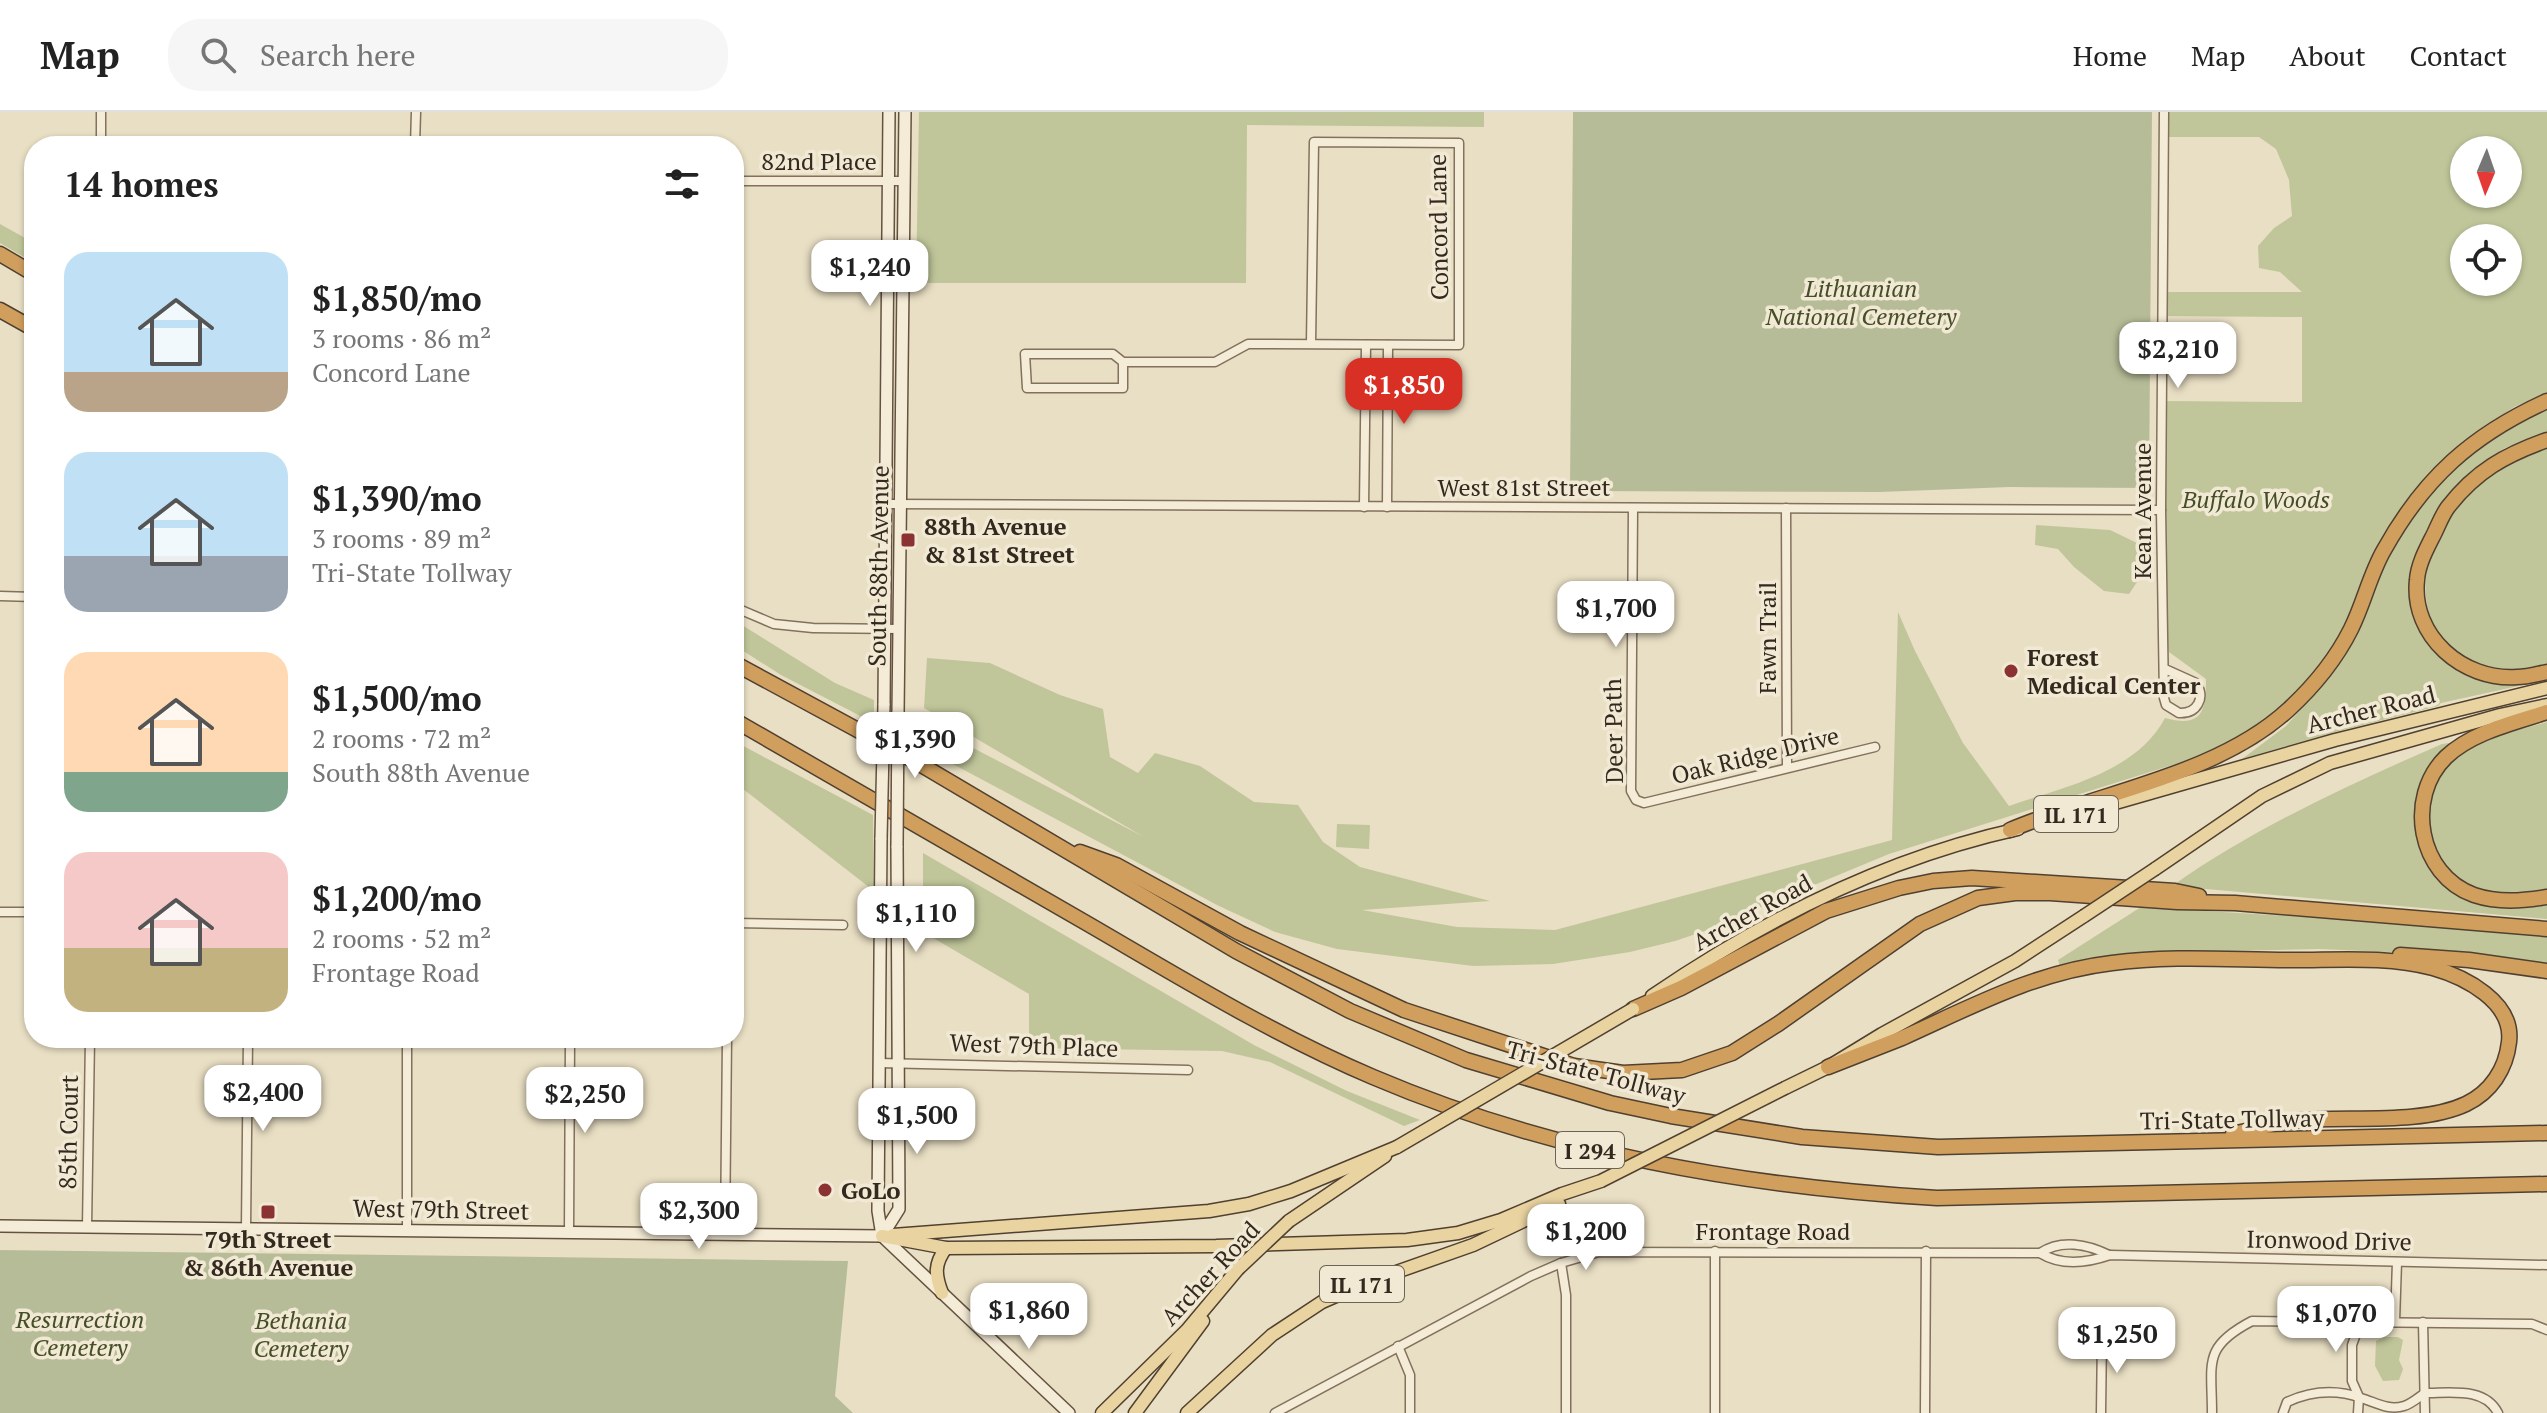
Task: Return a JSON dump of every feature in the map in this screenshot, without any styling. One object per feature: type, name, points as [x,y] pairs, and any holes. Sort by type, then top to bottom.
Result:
[{"type":"highway","points":[[0,254],[24,268]]},
{"type":"highway","points":[[0,310],[24,323]]},
{"type":"highway","points":[[2010,830],[2208,760],[2240,745],[2286,712],[2314,684],[2336,655],[2351,629],[2383,552],[2416,500],[2441,470],[2480,438],[2547,401]]},
{"type":"highway","points":[[2547,440],[2508,454],[2476,478],[2447,509],[2425,553],[2417,577],[2416,597],[2425,626],[2438,647],[2461,664],[2480,673],[2515,678],[2547,672]]},
{"type":"highway","name":"Tri-State Tollway","points":[[744,668],[913,760],[1236,951],[1350,1011],[1466,1060],[1610,1103],[1749,1131],[1859,1143],[1938,1147],[2547,1133]]},
{"type":"highway","points":[[2547,712],[2485,734],[2449,754],[2432,773],[2422,803],[2423,834],[2430,854],[2450,881],[2472,894],[2495,900],[2520,902],[2547,897]]},
{"type":"highway","name":"I 294","points":[[744,726],[1251,1017],[1371,1076],[1454,1108],[1590,1150],[1779,1185],[1845,1193],[1937,1198],[2547,1184]]},
{"type":"highway","points":[[1049,842],[1116,865],[1240,933],[1404,1010],[1574,1066],[1623,1073],[1682,1070],[1732,1053],[1920,924],[1978,898],[2015,893],[2050,893],[2235,903],[2547,929]]},
{"type":"highway","points":[[1633,1009],[1681,988],[1826,911],[1885,891],[1933,881],[2009,878],[2175,891],[2235,903]]},
{"type":"highway","points":[[1828,1067],[2010,988],[2047,975],[2114,962],[2292,955],[2420,956],[2547,971]]},
{"type":"highway","points":[[2202,1141],[2292,1121],[2411,1116],[2465,1105],[2495,1081],[2503,1067],[2510,1037],[2504,1015],[2489,996],[2433,968],[2368,960],[2224,959]]},
{"type":"main road","name":"Archer Road","points":[[1102,1413],[1159,1359],[1238,1269],[1289,1221],[1397,1147],[1633,1009],[1673,982],[1846,885],[1884,869],[2010,830],[2335,740],[2547,688]]},
{"type":"main road","name":"Archer Road","points":[[1564,1197],[1828,1067],[2015,961],[2262,796],[2330,763],[2500,715],[2547,705]]},
{"type":"main road","points":[[882,1236],[1209,1211],[1249,1204],[1291,1191],[1397,1147]]},
{"type":"main road","points":[[882,1236],[946,1248],[1216,1246],[1407,1240],[1458,1233],[1564,1197]]},
{"type":"main road","name":"IL 171","points":[[1187,1413],[1272,1335],[1322,1302],[1368,1282],[1473,1245],[1564,1197]]},
{"type":"main road","points":[[942,1293],[936,1277],[937,1265],[946,1248]]},
{"type":"main road","points":[[1135,1413],[1195,1334],[1216,1297]]},
{"type":"street","points":[[101,112],[101,136]]},
{"type":"street","points":[[415,136],[416,112]]},
{"type":"street","name":"South 88th Avenue","points":[[882,1236],[878,1211],[889,112]]},
{"type":"street","name":"South 88th Avenue","points":[[882,1236],[899,1209],[897,846],[905,112]]},
{"type":"street","name":"Kean Avenue","points":[[2164,112],[2161,510],[2164,698],[2166,705],[2179,713],[2193,710],[2201,697],[2196,683],[2165,669]]},
{"type":"street","name":"Concord Lane","points":[[1123,362],[1123,388],[1027,388],[1025,354],[1113,354],[1123,362],[1215,362],[1248,344],[1459,345],[1459,143],[1314,142],[1311,344]]},
{"type":"street","name":"82nd Place","points":[[744,181],[904,181]]},
{"type":"street","points":[[1364,507],[1366,345]]},
{"type":"street","points":[[1387,507],[1388,345]]},
{"type":"street","name":"West 81st Street","points":[[886,504],[2161,510]]},
{"type":"street","name":"Deer Path","points":[[1633,508],[1631,791],[1636,800],[1644,803]]},
{"type":"street","name":"Fawn Trail","points":[[1786,508],[1787,767]]},
{"type":"street","points":[[0,596],[24,597]]},
{"type":"street","points":[[744,611],[774,624],[813,628],[899,629]]},
{"type":"street","name":"Oak Ridge Drive","points":[[1644,803],[1875,747]]},
{"type":"street","points":[[0,912],[24,912]]},
{"type":"street","points":[[744,923],[843,925]]},
{"type":"street","name":"85th Court","points":[[87,1227],[90,1048]]},
{"type":"street","points":[[246,1228],[248,1048]]},
{"type":"street","points":[[407,1048],[407,1230]]},
{"type":"street","points":[[569,1232],[570,1048]]},
{"type":"street","points":[[725,1234],[727,1048]]},
{"type":"street","name":"West 79th Place","points":[[879,1063],[1188,1070]]},
{"type":"street","name":"West 79th Street","points":[[0,1226],[882,1236]]},
{"type":"street","points":[[882,1236],[1069,1413]]},
{"type":"street","name":"Ironwood Drive","points":[[1926,1251],[2040,1253],[2053,1245],[2065,1245],[2090,1246],[2110,1255]]},
{"type":"street","points":[[1715,1251],[1715,1413]]},
{"type":"street","points":[[1925,1413],[1926,1251]]},
{"type":"street","name":"Frontage Road","points":[[1275,1413],[1561,1263],[1599,1252],[1926,1251]]},
{"type":"street","name":"Ironwood Drive","points":[[2040,1253],[2052,1261],[2090,1262],[2110,1255],[2547,1265]]},
{"type":"street","points":[[2395,1321],[2397,1262]]},
{"type":"street","points":[[1561,1263],[1566,1295],[1566,1413]]},
{"type":"street","points":[[2212,1413],[2212,1359],[2229,1333],[2252,1321],[2532,1324],[2547,1330]]},
{"type":"street","points":[[2358,1413],[2359,1397],[2352,1381],[2352,1345],[2356,1334],[2369,1321]]},
{"type":"street","points":[[2423,1322],[2425,1413]]},
{"type":"street","points":[[2101,1413],[2102,1336]]},
{"type":"street","points":[[1398,1346],[1410,1375],[1410,1413]]},
{"type":"street","points":[[2283,1413],[2287,1402],[2306,1393],[2335,1392],[2385,1407],[2404,1406],[2425,1393],[2481,1395],[2493,1402],[2498,1413]]},
{"type":"green space","points":[[919,112],[1484,112],[1484,127],[1247,125],[1246,283],[916,283]]},
{"type":"green space","name":"Lithuanian National Cemetery","points":[[1573,112],[2152,112],[2149,488],[2010,487],[1879,492],[1570,491]]},
{"type":"green space","name":"Buffalo Woods","points":[[2164,112],[2547,112],[2547,393],[2514,407],[2436,468],[2411,497],[2346,628],[2307,686],[2248,736],[2185,761],[1889,854],[1761,907],[1740,919],[1675,941],[1630,952],[1553,964],[1473,966],[1337,949],[1275,932],[1219,906],[906,739],[906,713],[1144,837],[924,708],[927,658],[990,663],[1060,695],[1103,709],[1110,757],[1138,773],[1155,753],[1200,766],[1254,802],[1298,805],[1323,842],[1360,867],[1490,901],[1362,910],[1457,927],[1555,930],[1892,840],[1898,612],[1963,743],[2009,806],[2096,776],[2136,752],[2152,737],[2165,718],[2177,721],[2194,719],[2205,700],[2206,679],[2169,652],[2167,639],[2163,401],[2302,402],[2302,317],[2164,316],[2164,292],[2302,292],[2280,272],[2259,268],[2258,246],[2274,228],[2292,216],[2289,180],[2276,149],[2259,137],[2164,137]]},
{"type":"green space","points":[[0,224],[24,237],[24,257],[0,243]]},
{"type":"green space","points":[[2547,405],[2547,432],[2505,448],[2474,469],[2441,506],[2427,529],[2413,570],[2438,653],[2523,681],[2523,685],[2441,703],[2242,759],[2286,726],[2317,691],[2338,658],[2384,562],[2414,511],[2467,454]]},
{"type":"green space","points":[[2547,445],[2547,664],[2513,670],[2492,669],[2464,659],[2444,643],[2432,623],[2426,598],[2427,573],[2433,547],[2444,522],[2482,479],[2508,461]]},
{"type":"green space","points":[[2036,525],[2110,530],[2137,543],[2143,573],[2129,594],[2104,591],[2074,567],[2058,549],[2035,545]]},
{"type":"green space","points":[[744,626],[835,683],[874,700],[874,723],[781,675],[744,651]]},
{"type":"green space","points":[[2547,722],[2547,889],[2510,894],[2474,887],[2457,877],[2444,864],[2435,848],[2428,812],[2438,777],[2450,762],[2471,747],[2496,736]]},
{"type":"green space","points":[[2456,742],[2431,766],[2417,794],[2414,823],[2421,850],[2436,875],[2459,894],[2488,906],[2522,908],[2547,904],[2547,919],[2172,886],[2236,845],[2303,808],[2442,744]]},
{"type":"green space","points":[[744,746],[873,815],[874,891],[744,790]]},
{"type":"green space","points":[[1337,824],[1370,825],[1369,849],[1336,847]]},
{"type":"green space","points":[[923,853],[1254,1045],[1347,1091],[1420,1120],[1404,1126],[1270,1062],[1222,1051],[1029,1048],[1029,994],[923,932]]},
{"type":"green space","points":[[2141,907],[2403,923],[2547,936],[2547,965],[2503,957],[2319,949],[2179,952],[2060,966],[2058,960]]},
{"type":"green space","name":"Bethania Cemetery","points":[[0,1250],[848,1261],[835,1396],[853,1413],[0,1413]]},
{"type":"green space","points":[[2384,1337],[2403,1340],[2399,1360],[2403,1369],[2399,1380],[2383,1381],[2375,1366],[2376,1341]]},
{"type":"place","name":"88th Avenue & 81st Street","points":[[908,540]]},
{"type":"place","name":"Forest Medical Center","points":[[2011,671]]},
{"type":"place","name":"GoLo","points":[[825,1190]]},
{"type":"place","name":"79th Street & 86th Avenue","points":[[268,1212]]},
{"type":"park label","name":"Resurrection Cemetery","points":[[80,1333]]}]
